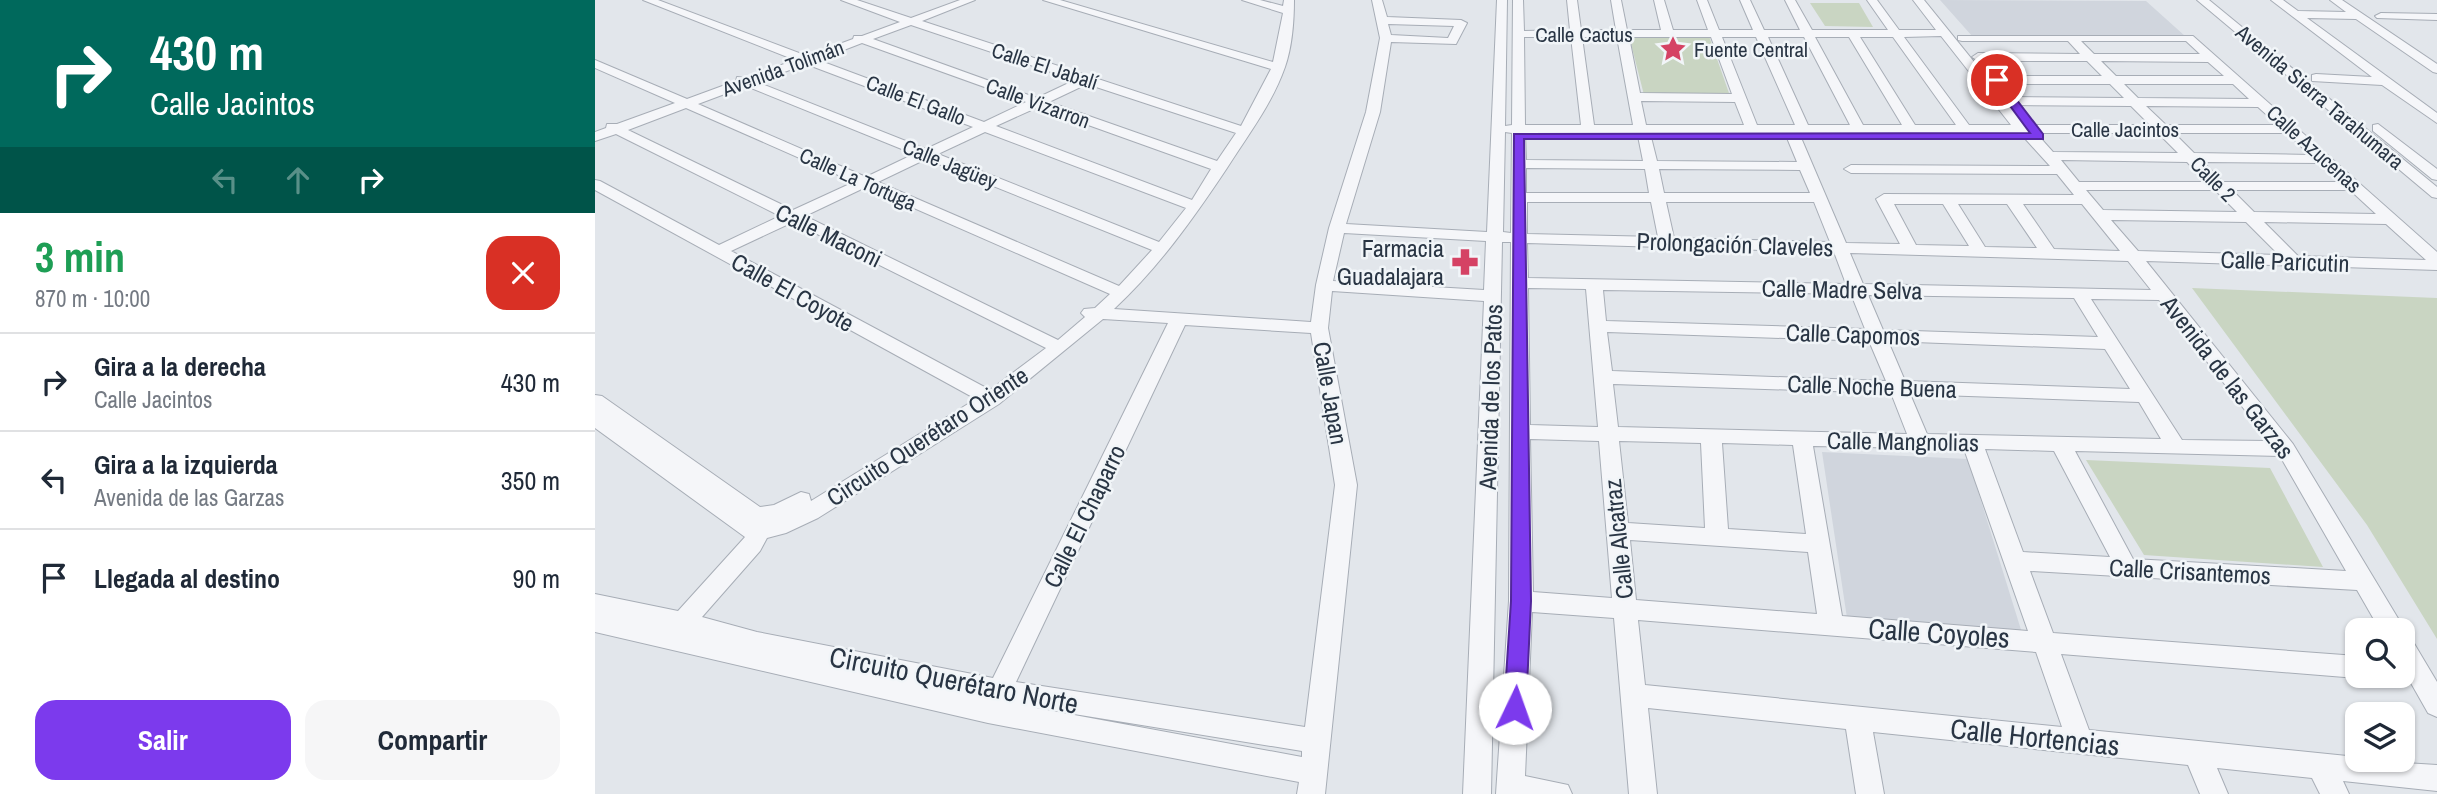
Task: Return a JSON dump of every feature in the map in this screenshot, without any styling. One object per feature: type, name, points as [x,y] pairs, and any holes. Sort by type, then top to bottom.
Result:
[{"type":"street","name":"Calle El Gallo","points":[[648,0],[1190,205]]},
{"type":"street","name":"Calle El Jabalí","points":[[846,0],[1239,130]]},
{"type":"street","name":"Avenida Tolimán","points":[[595,135],[961,0]]},
{"type":"street","name":"Avenida Tolimán","points":[[908,21],[970,0]]},
{"type":"street","points":[[1048,0],[1274,66]]},
{"type":"street","points":[[1247,0],[1285,5]]},
{"type":"street","name":"Calle Japan","points":[[1313,783],[1346,485],[1319,328],[1324,285],[1337,228],[1373,112],[1386,38],[1377,0]]},
{"type":"street","name":"Avenida de los Patos","points":[[1478,794],[1503,0]]},
{"type":"street","name":"Avenida de los Patos","points":[[1511,791],[1521,601],[1518,0]]},
{"type":"street","points":[[1572,0],[1588,130]]},
{"type":"street","points":[[1616,0],[1665,239]]},
{"type":"street","points":[[1658,0],[1668,34]]},
{"type":"street","points":[[1702,0],[1752,129]]},
{"type":"street","points":[[1745,0],[1761,35],[1797,133],[1806,166],[1920,441]]},
{"type":"street","points":[[1790,0],[1860,131]]},
{"type":"street","points":[[1872,0],[1966,130]]},
{"type":"street","name":"Avenida de las Garzas","points":[[1918,0],[1943,33],[2051,156],[2132,254],[2286,449],[2386,618]]},
{"type":"street","name":"Avenida de las Garzas","points":[[1932,0],[2013,101],[2033,135]]},
{"type":"street","name":"Avenida Sierra Tarahumara","points":[[2202,0],[2437,194]]},
{"type":"street","name":"Avenida Sierra Tarahumara","points":[[2218,0],[2437,176]]},
{"type":"street","points":[[2276,0],[2437,119]]},
{"type":"street","points":[[2335,0],[2437,69]]},
{"type":"street","points":[[2357,0],[2404,31]]},
{"type":"street","name":"Circuito Querétaro Oriente","points":[[764,525],[785,525],[986,396],[1116,291],[1190,205],[1239,130],[1285,45],[1285,5]]},
{"type":"street","points":[[2426,7],[2437,15]]},
{"type":"street","points":[[2295,14],[2358,16]]},
{"type":"street","points":[[2381,16],[2437,15]]},
{"type":"street","points":[[1381,20],[1461,23],[1452,42],[1386,38]]},
{"type":"street","name":"Calle Cactus","points":[[1518,34],[1943,33]]},
{"type":"street","points":[[1853,34],[1912,131]]},
{"type":"street","points":[[1962,38],[2070,37]]},
{"type":"street","name":"Calle Azucenas","points":[[2070,37],[2189,38],[2437,263]]},
{"type":"street","name":"Calle 2","points":[[2070,37],[2295,262]]},
{"type":"street","points":[[2390,38],[2415,38]]},
{"type":"street","name":"Calle Vizarron","points":[[859,39],[1216,166]]},
{"type":"street","points":[[2260,48],[2278,48]]},
{"type":"street","points":[[1978,57],[2212,58]]},
{"type":"street","name":"Calle La Tortuga","points":[[595,64],[1116,291]]},
{"type":"street","points":[[2316,78],[2385,81]]},
{"type":"street","points":[[718,251],[1085,79]]},
{"type":"street","points":[[1997,80],[2236,80]]},
{"type":"street","name":"Calle Jagüey","points":[[743,81],[1156,246]]},
{"type":"street","points":[[1634,97],[1739,98]]},
{"type":"street","points":[[2013,101],[2262,103]]},
{"type":"street","name":"Calle Maconi","points":[[615,128],[1052,345]]},
{"type":"street","name":"Calle Jacintos","points":[[1518,132],[1752,129],[1797,133],[1966,130],[2033,135]]},
{"type":"street","name":"Calle Jacintos","points":[[1498,132],[2033,135],[2162,129],[2291,129]]},
{"type":"street","points":[[2051,156],[2324,159]]},
{"type":"street","points":[[1518,164],[1806,166]]},
{"type":"street","points":[[1851,169],[2062,170]]},
{"type":"street","name":"Calle El Coyote","points":[[595,184],[986,396]]},
{"type":"street","points":[[2076,186],[2354,186]]},
{"type":"street","points":[[1519,197],[1819,198]]},
{"type":"street","points":[[1910,248],[1884,199],[2087,200]]},
{"type":"street","points":[[1948,200],[1979,250]]},
{"type":"street","points":[[2012,200],[2048,252]]},
{"type":"street","points":[[2100,215],[2391,219]]},
{"type":"street","name":"Prolongación Claveles","points":[[1337,228],[1518,238],[1838,241],[1910,248],[2132,254]]},
{"type":"street","name":"Calle Paricutin","points":[[2132,254],[2295,262],[2437,263]]},
{"type":"street","name":"Calle Madre Selva","points":[[1519,283],[2165,295]]},
{"type":"street","points":[[1324,285],[1493,296]]},
{"type":"street","name":"Calle Alcatraz","points":[[1594,285],[1643,794]]},
{"type":"street","points":[[2079,293],[2141,396],[2176,446]]},
{"type":"street","points":[[1089,313],[1319,328]]},
{"type":"street","points":[[1492,318],[1519,318]]},
{"type":"street","name":"Calle El Chaparro","points":[[995,701],[1178,320]]},
{"type":"street","name":"Calle Capomos","points":[[1598,326],[2108,343]]},
{"type":"street","name":"Calle Noche Buena","points":[[1603,377],[2141,396]]},
{"type":"street","points":[[595,401],[757,516],[764,525]]},
{"type":"street","points":[[595,418],[749,530],[764,525]]},
{"type":"street","name":"Calle Mangnolias","points":[[1520,432],[2286,449]]},
{"type":"street","points":[[1711,436],[1717,536]]},
{"type":"street","points":[[1802,438],[1831,625]]},
{"type":"street","points":[[1972,442],[2080,741]]},
{"type":"street","points":[[2061,444],[2126,567]]},
{"type":"street","points":[[675,630],[752,545],[764,525]]},
{"type":"street","points":[[1618,531],[1819,544]]},
{"type":"street","name":"Calle Crisantemos","points":[[2015,561],[2364,581]]},
{"type":"street","name":"Calle Coyoles","points":[[1521,601],[2345,666]]},
{"type":"street","name":"Circuito Querétaro Norte","points":[[595,604],[675,630],[995,701],[1313,783]]},
{"type":"street","name":"Circuito Querétaro Norte","points":[[595,622],[675,630]]},
{"type":"street","points":[[2415,677],[2437,705]]},
{"type":"street","name":"Calle Hortencias","points":[[1634,695],[2437,778]]},
{"type":"street","name":"Circuito Querétaro Norte","points":[[995,701],[1317,741]]},
{"type":"street","points":[[1857,718],[1870,794]]},
{"type":"street","points":[[2197,753],[2214,794]]},
{"type":"street","points":[[2320,766],[2335,794]]},
{"type":"street","points":[[1511,791],[1558,794]]},
{"type":"shaded area","points":[[1940,0],[2146,1],[2185,36],[1972,36]]},
{"type":"shaded area","points":[[1822,452],[1968,459],[2022,633],[1847,618]]},
{"type":"green space","points":[[1810,3],[1859,3],[1873,27],[1825,26]]},
{"type":"green space","points":[[1629,36],[1709,36],[1730,96],[1644,95]]},
{"type":"green space","points":[[2192,288],[2437,298],[2437,639],[2367,525]]},
{"type":"green space","points":[[2086,460],[2270,468],[2323,567],[2144,555]]},
{"type":"place","name":"Fuente Central","points":[[1673,49]]},
{"type":"place","name":"Farmacia Guadalajara","points":[[1465,262]]},
{"type":"route","points":[[1515,708],[1521,601],[1518,136],[2039,136],[1997,80]]}]
